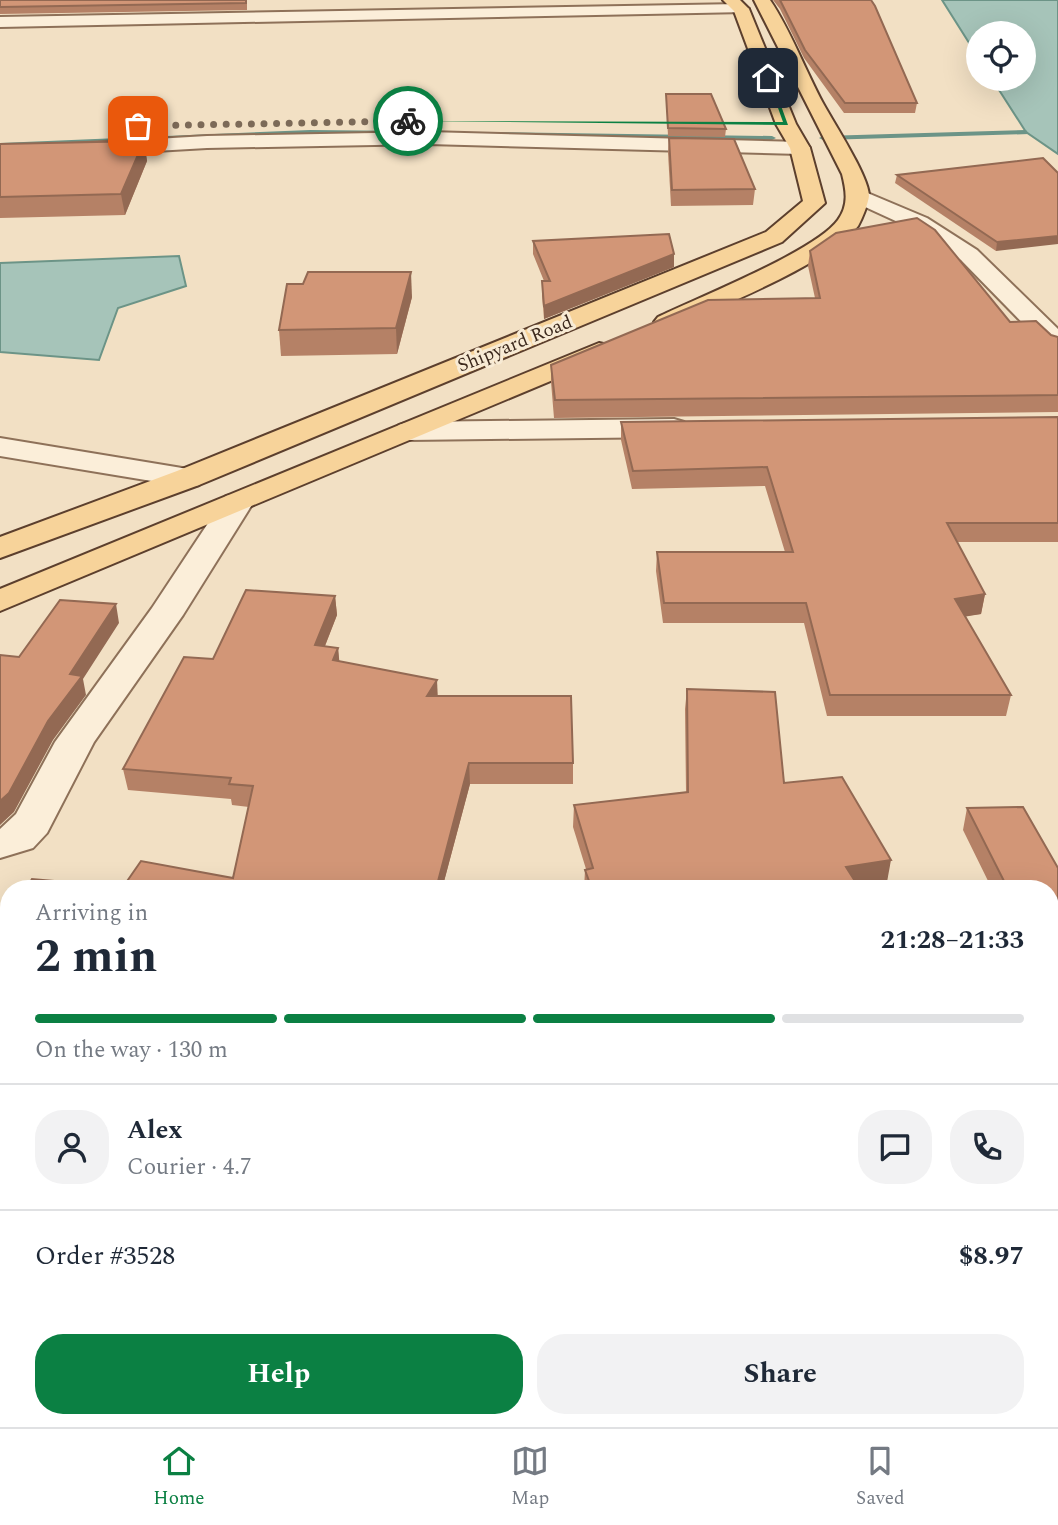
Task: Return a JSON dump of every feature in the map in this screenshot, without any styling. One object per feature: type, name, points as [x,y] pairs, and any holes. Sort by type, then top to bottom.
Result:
[{"type":"main road","points":[[0,601],[632,336],[791,263],[831,239],[849,222],[855,184],[793,64],[771,13],[762,0]]},
{"type":"main road","name":"Shipyard Road","points":[[0,548],[188,478],[774,237],[814,203],[800,148],[786,124],[736,4]]},
{"type":"street","points":[[0,22],[323,7],[736,4]]},
{"type":"street","points":[[179,124],[562,122]]},
{"type":"street","points":[[761,124],[786,124]]},
{"type":"street","points":[[0,154],[207,142],[428,138],[800,148]]},
{"type":"street","points":[[855,184],[969,255],[1058,344]]},
{"type":"street","points":[[409,430],[699,428]]},
{"type":"street","points":[[0,447],[188,478]]},
{"type":"street","points":[[0,844],[16,840],[36,816],[56,774],[114,682],[166,613],[237,503]]},
{"type":"water","points":[[942,0],[1058,0],[1058,154],[1026,132],[1000,91],[1036,91],[1036,21],[966,21],[966,38]]},
{"type":"water","points":[[179,256],[186,286],[118,308],[99,360],[0,352],[0,263]]},
{"type":"building","points":[[0,0],[246,0],[246,3],[0,7]]},
{"type":"building","points":[[780,0],[871,0],[917,103],[845,103],[805,50]]},
{"type":"building","points":[[666,94],[711,94],[726,129],[668,128]]},
{"type":"building","points":[[669,138],[734,139],[755,189],[672,190]]},
{"type":"building","points":[[144,141],[121,194],[0,197],[0,144]]},
{"type":"building","points":[[1043,158],[1058,173],[1058,236],[997,242],[897,175]]},
{"type":"building","points":[[917,218],[935,230],[1010,322],[1036,321],[1051,335],[1058,337],[1058,395],[555,400],[551,365],[708,300],[820,298],[810,251],[836,233]]},
{"type":"building","points":[[669,234],[674,254],[544,306],[542,281],[550,281],[533,241]]},
{"type":"building","points":[[308,272],[411,272],[396,328],[279,330],[287,284],[303,284]]},
{"type":"building","points":[[1058,417],[1058,523],[947,523],[985,594],[955,599],[1011,695],[830,695],[806,603],[664,603],[657,552],[793,552],[767,467],[633,471],[621,422]]},
{"type":"building","points":[[246,590],[335,596],[315,645],[338,648],[333,660],[437,680],[427,696],[571,696],[573,763],[469,763],[438,880],[128,880],[141,861],[233,878],[253,786],[229,784],[231,778],[123,769],[184,657],[213,659]]},
{"type":"building","points":[[60,600],[116,604],[70,674],[82,676],[48,721],[9,793],[0,801],[0,655],[19,657]]},
{"type":"building","points":[[687,689],[775,692],[784,783],[842,777],[891,860],[846,867],[854,880],[589,880],[585,870],[593,868],[574,805],[688,792]]},
{"type":"building","points":[[1023,807],[1058,868],[1058,880],[1003,880],[967,808]]},
{"type":"waterway","points":[[0,145],[310,132],[414,133]]},
{"type":"waterway","points":[[823,138],[1026,132]]},
{"type":"waterway","points":[[489,134],[772,138]]},
{"type":"way so far","points":[[138,126],[408,121]]},
{"type":"route","points":[[408,121],[786,124],[768,78]]}]
